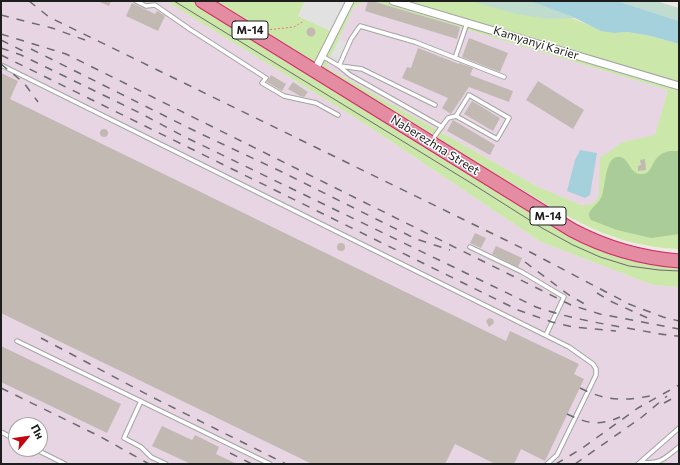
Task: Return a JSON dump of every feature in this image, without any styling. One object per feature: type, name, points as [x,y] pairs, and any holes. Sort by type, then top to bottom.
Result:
[{"type":"highway","name":"Naberezhna Street","points":[[202,1],[315,70],[543,214],[572,230],[593,241],[620,250],[646,257],[679,261]]},
{"type":"street","points":[[315,70],[350,1]]},
{"type":"street","name":"Kamyanyi Karier","points":[[393,1],[679,86]]},
{"type":"lane","points":[[136,1],[146,6],[156,5],[191,30],[266,78],[262,83],[284,96],[316,103],[338,115]]},
{"type":"lane","points":[[455,58],[467,23]]},
{"type":"lane","points":[[339,66],[351,39],[360,26],[415,42],[504,77]]},
{"type":"lane","points":[[322,56],[339,66],[350,75],[442,127]]},
{"type":"lane","points":[[1,64],[546,335],[569,347],[593,364],[596,369],[596,376],[557,455],[547,464]]},
{"type":"lane","points":[[339,66],[362,69],[435,105]]},
{"type":"lane","points":[[430,142],[448,118],[456,116],[497,139],[509,118],[469,95],[456,116]]},
{"type":"lane","points":[[470,247],[522,272],[564,297],[546,335]]},
{"type":"lane","points":[[17,341],[270,464]]},
{"type":"lane","points":[[141,401],[124,438],[141,446],[151,457],[166,464]]},
{"type":"lane","points":[[640,463],[679,428]]},
{"type":"lane","points":[[640,463],[651,464],[657,462],[679,447]]},
{"type":"lane","points":[[48,456],[65,464]]},
{"type":"path","points":[[266,30],[294,27],[304,21]]},
{"type":"shaded area","points":[[1,1],[166,1],[359,120],[541,242],[653,285],[679,287],[679,464],[1,464]]},
{"type":"shaded area","points":[[305,1],[345,1],[331,31],[298,16]]},
{"type":"shaded area","points":[[366,1],[372,1],[668,90],[655,136],[623,142],[597,201],[589,205],[581,205],[536,186],[326,67],[354,7]]},
{"type":"shaded area","points":[[339,39],[349,44],[341,61],[331,56]]},
{"type":"green space","points":[[166,1],[193,1],[557,225],[679,263],[679,287],[653,285],[541,242],[359,120]]},
{"type":"green space","points":[[211,1],[305,1],[298,16],[331,31],[345,1],[366,1],[354,7],[326,67],[536,186],[581,205],[592,204],[599,196],[600,158],[623,142],[655,135],[668,90],[372,1],[530,1],[586,24],[614,33],[628,32],[651,36],[679,44],[679,249],[656,247],[617,238],[598,231],[563,214],[444,144],[434,135],[317,67]]},
{"type":"green space","points":[[471,1],[530,1],[575,18],[549,19],[517,14]]},
{"type":"green space","points":[[617,1],[656,1],[679,8],[679,21]]},
{"type":"green space","points":[[670,151],[679,151],[679,234],[651,238],[617,230],[591,220],[589,213],[603,194],[606,173],[611,161],[615,158],[623,158],[635,172],[643,174],[650,169],[660,155]]},
{"type":"water","points":[[530,1],[617,1],[679,21],[679,44],[651,36],[628,32],[614,33],[601,31],[575,18]]},
{"type":"water","points":[[580,150],[597,153],[590,195],[585,198],[567,191],[575,160]]},
{"type":"building","points":[[97,1],[111,1],[109,6]]},
{"type":"building","points":[[368,1],[460,27],[457,39],[365,11]]},
{"type":"building","points":[[132,3],[155,14],[157,11],[165,16],[158,31],[126,16]]},
{"type":"building","points":[[311,27],[316,32],[311,37],[306,32]]},
{"type":"building","points":[[469,38],[508,53],[500,72],[462,57]]},
{"type":"building","points":[[418,48],[473,68],[470,75],[513,91],[509,102],[469,87],[451,114],[442,108],[448,98],[402,78],[407,67],[411,68]]},
{"type":"building","points":[[1,73],[18,81],[10,99],[506,341],[510,331],[579,364],[574,374],[584,379],[545,461],[521,449],[514,464],[495,464],[455,444],[445,464],[312,464],[1,313]]},
{"type":"building","points":[[271,75],[286,84],[282,91],[267,82]]},
{"type":"building","points":[[538,81],[584,110],[573,129],[526,100]]},
{"type":"building","points":[[293,82],[308,92],[304,97],[288,89]]},
{"type":"building","points":[[472,101],[500,118],[493,131],[464,114]]},
{"type":"building","points":[[453,120],[495,145],[490,155],[447,131]]},
{"type":"building","points":[[104,129],[107,130],[107,136],[104,137],[101,136],[100,133],[101,130]]},
{"type":"building","points":[[645,159],[646,170],[638,171],[638,166],[641,165],[640,160]]},
{"type":"building","points":[[475,233],[486,238],[481,248],[470,243]]},
{"type":"building","points":[[341,243],[344,244],[344,250],[341,251],[338,250],[337,247],[338,244]]},
{"type":"building","points":[[496,246],[522,258],[518,267],[492,254]]},
{"type":"building","points":[[489,318],[493,319],[494,323],[489,327],[486,321]]},
{"type":"building","points":[[1,346],[121,404],[107,433],[1,382]]},
{"type":"building","points":[[162,426],[192,440],[195,435],[219,447],[216,454],[237,464],[191,464],[152,446]]},
{"type":"tram line","points":[[174,1],[542,228],[573,245],[600,257],[629,266],[679,271]]},
{"type":"railway","points":[[29,1],[49,17],[530,252],[629,304],[663,317],[679,321]]},
{"type":"railway","points":[[1,15],[52,28],[85,40]]},
{"type":"railway","points":[[1,34],[66,54],[571,305],[600,314],[679,329]]},
{"type":"railway","points":[[1,40],[25,52]]},
{"type":"railway","points":[[1,48],[21,55],[140,113],[183,136],[536,307],[593,322],[659,334],[679,336]]},
{"type":"railway","points":[[31,49],[416,239],[450,250]]},
{"type":"railway","points":[[1,55],[518,310],[552,322],[573,327],[616,331]]},
{"type":"railway","points":[[1,64],[24,83],[38,102]]},
{"type":"railway","points":[[525,262],[569,295],[588,306]]},
{"type":"railway","points":[[597,293],[610,301],[652,320]]},
{"type":"railway","points":[[41,338],[152,397],[286,464]]},
{"type":"railway","points":[[556,464],[581,449],[638,408],[679,385]]},
{"type":"railway","points":[[1,388],[101,437],[149,464]]},
{"type":"railway","points":[[580,388],[599,396],[617,399],[655,395]]},
{"type":"railway","points":[[664,403],[679,395]]},
{"type":"railway","points":[[575,464],[642,417],[667,396]]},
{"type":"railway","points":[[567,414],[581,420],[594,423],[606,422],[620,417]]},
{"type":"railway","points":[[230,453],[252,464]]}]
